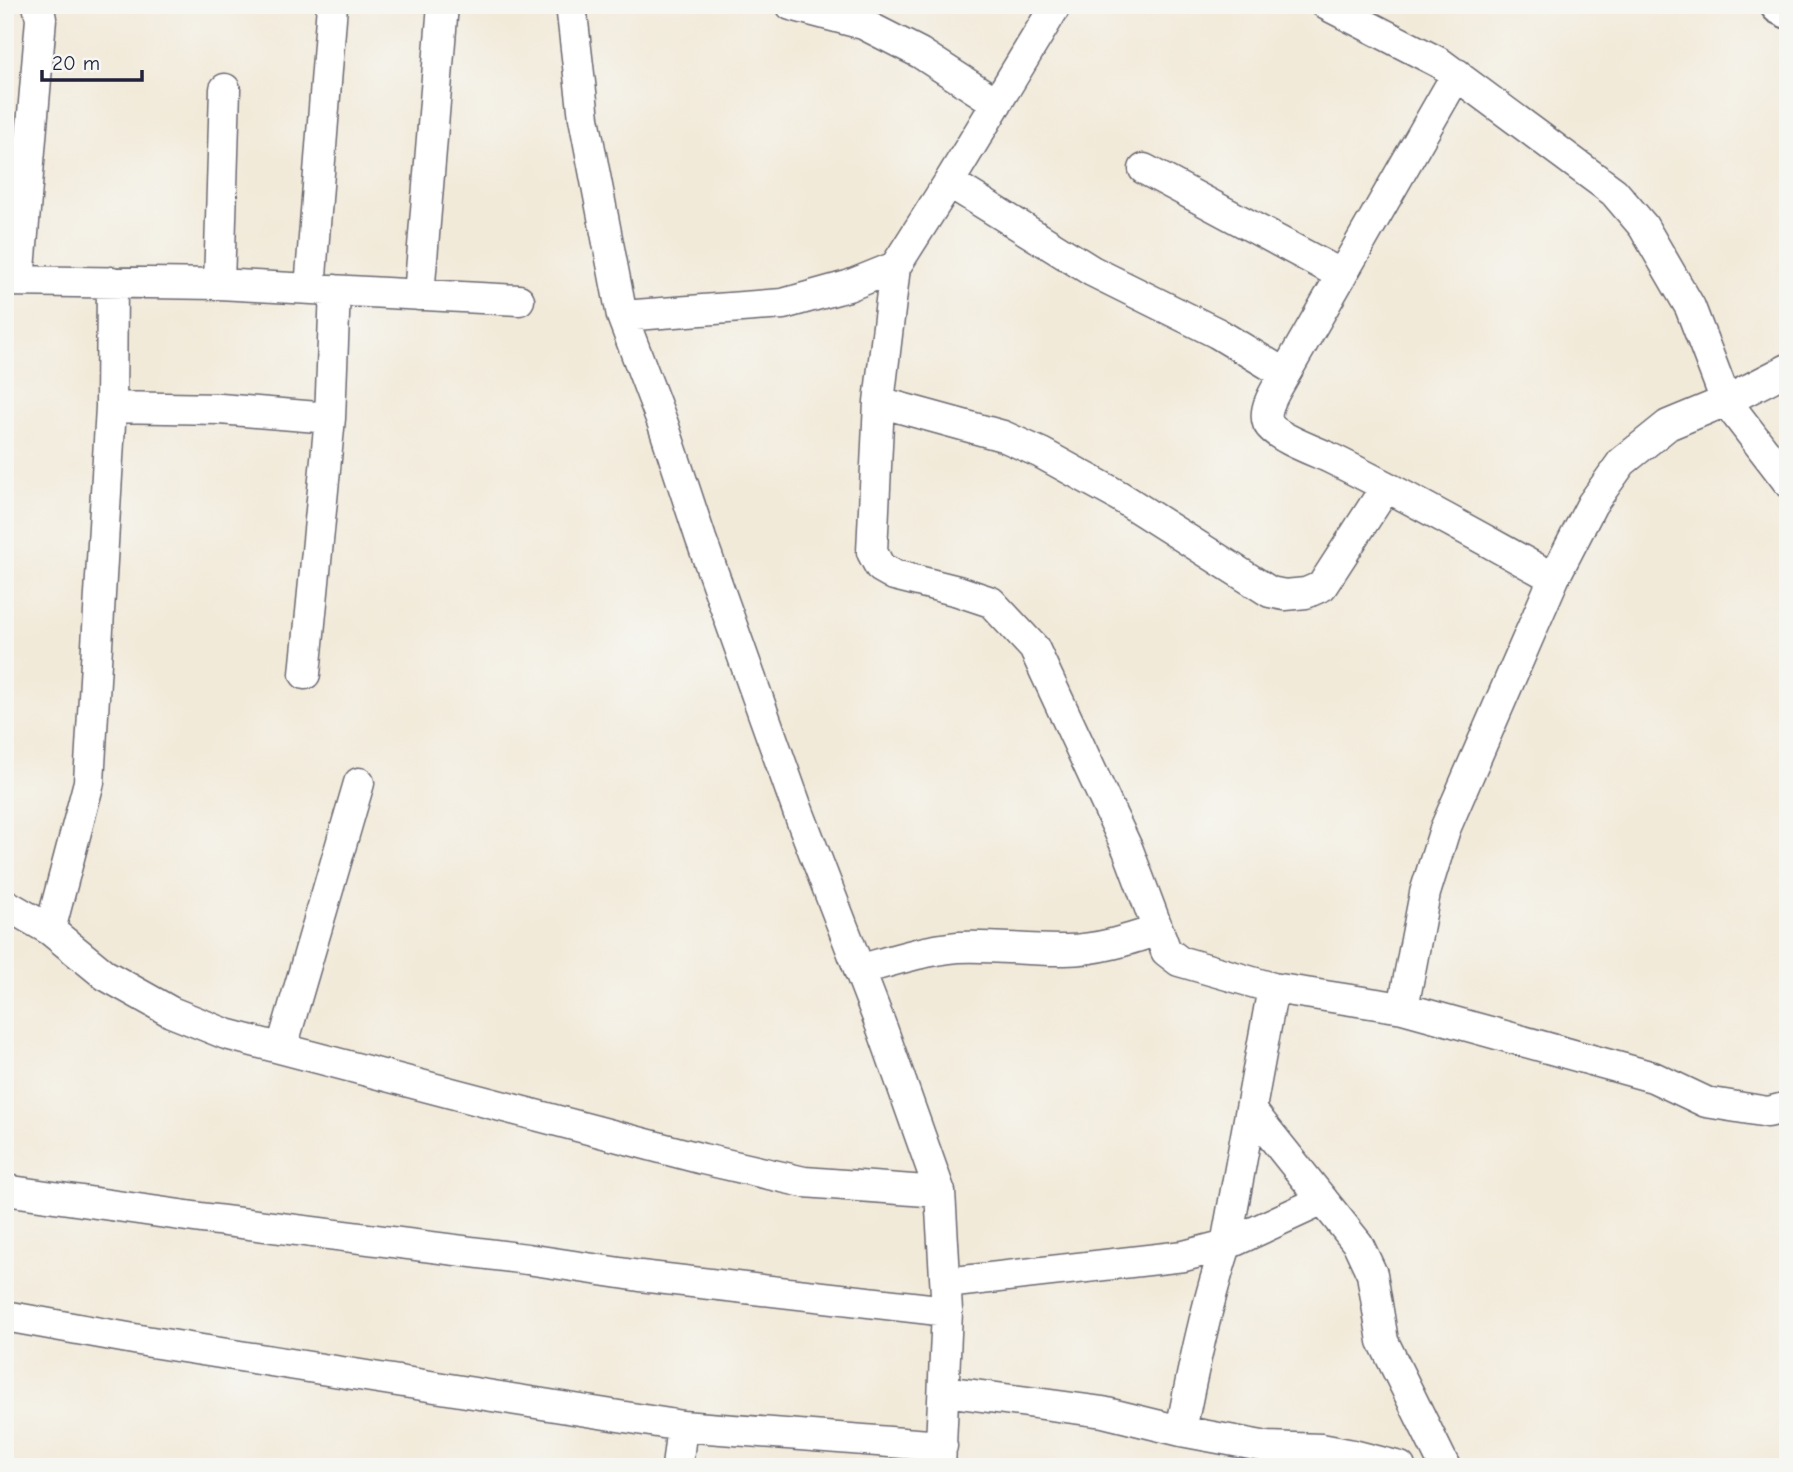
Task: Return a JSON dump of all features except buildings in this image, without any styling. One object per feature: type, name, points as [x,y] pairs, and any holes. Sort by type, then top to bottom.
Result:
[{"type":"street","points":[[38,5],[41,19],[12,281],[219,284],[519,300]]},
{"type":"street","points":[[305,674],[330,418],[322,290],[332,5]]},
{"type":"street","points":[[419,295],[443,5]]},
{"type":"street","points":[[5,1316],[145,1341],[682,1426],[941,1456],[946,1297],[940,1192],[798,811],[701,540],[663,424],[622,316],[584,118],[571,5]]},
{"type":"street","points":[[791,5],[863,24],[919,53],[997,103]]},
{"type":"street","points":[[1056,5],[894,267],[879,402],[872,529],[872,552],[880,567],[894,575],[991,602],[1034,648],[1128,850],[1166,951],[1179,961],[1273,988],[1403,1008],[1653,1077],[1706,1102],[1768,1112],[1788,1107]]},
{"type":"street","points":[[1327,5],[1415,48],[1457,74],[1614,192],[1643,226],[1690,307],[1726,401],[1788,482]]},
{"type":"street","points":[[1780,5],[1788,9]]},
{"type":"street","points":[[1457,74],[1285,374],[1267,411],[1270,426],[1287,438],[1385,487],[1553,578]]},
{"type":"street","points":[[219,284],[225,89]]},
{"type":"street","points":[[1144,169],[1342,275]]},
{"type":"street","points":[[949,182],[1092,271],[1217,333],[1285,374]]},
{"type":"street","points":[[622,316],[783,304],[848,286],[894,267]]},
{"type":"street","points":[[50,930],[89,782],[111,407],[112,282]]},
{"type":"street","points":[[1403,1008],[1425,893],[1445,829],[1553,578],[1592,505],[1622,462],[1668,425],[1726,401],[1788,369]]},
{"type":"street","points":[[879,402],[1003,436],[1041,453],[1119,496],[1246,579],[1270,592],[1285,595],[1306,593],[1322,586],[1385,487]]},
{"type":"street","points":[[111,407],[220,409],[330,418]]},
{"type":"street","points":[[282,1047],[359,783]]},
{"type":"street","points":[[5,904],[50,930],[105,975],[171,1012],[226,1034],[619,1139],[741,1168],[804,1181],[940,1192]]},
{"type":"street","points":[[859,970],[957,947],[1066,950],[1119,943],[1158,930]]},
{"type":"street","points":[[1181,1432],[1195,1362],[1226,1245],[1273,988]]},
{"type":"street","points":[[1251,1110],[1358,1244],[1372,1274],[1383,1341],[1445,1467]]},
{"type":"street","points":[[5,1190],[640,1276],[946,1297],[1170,1258],[1226,1245],[1323,1200]]},
{"type":"street","points":[[944,1391],[1103,1412],[1181,1432],[1267,1447],[1332,1451],[1400,1467]]},
{"type":"street","points":[[677,1467],[682,1426]]}]
